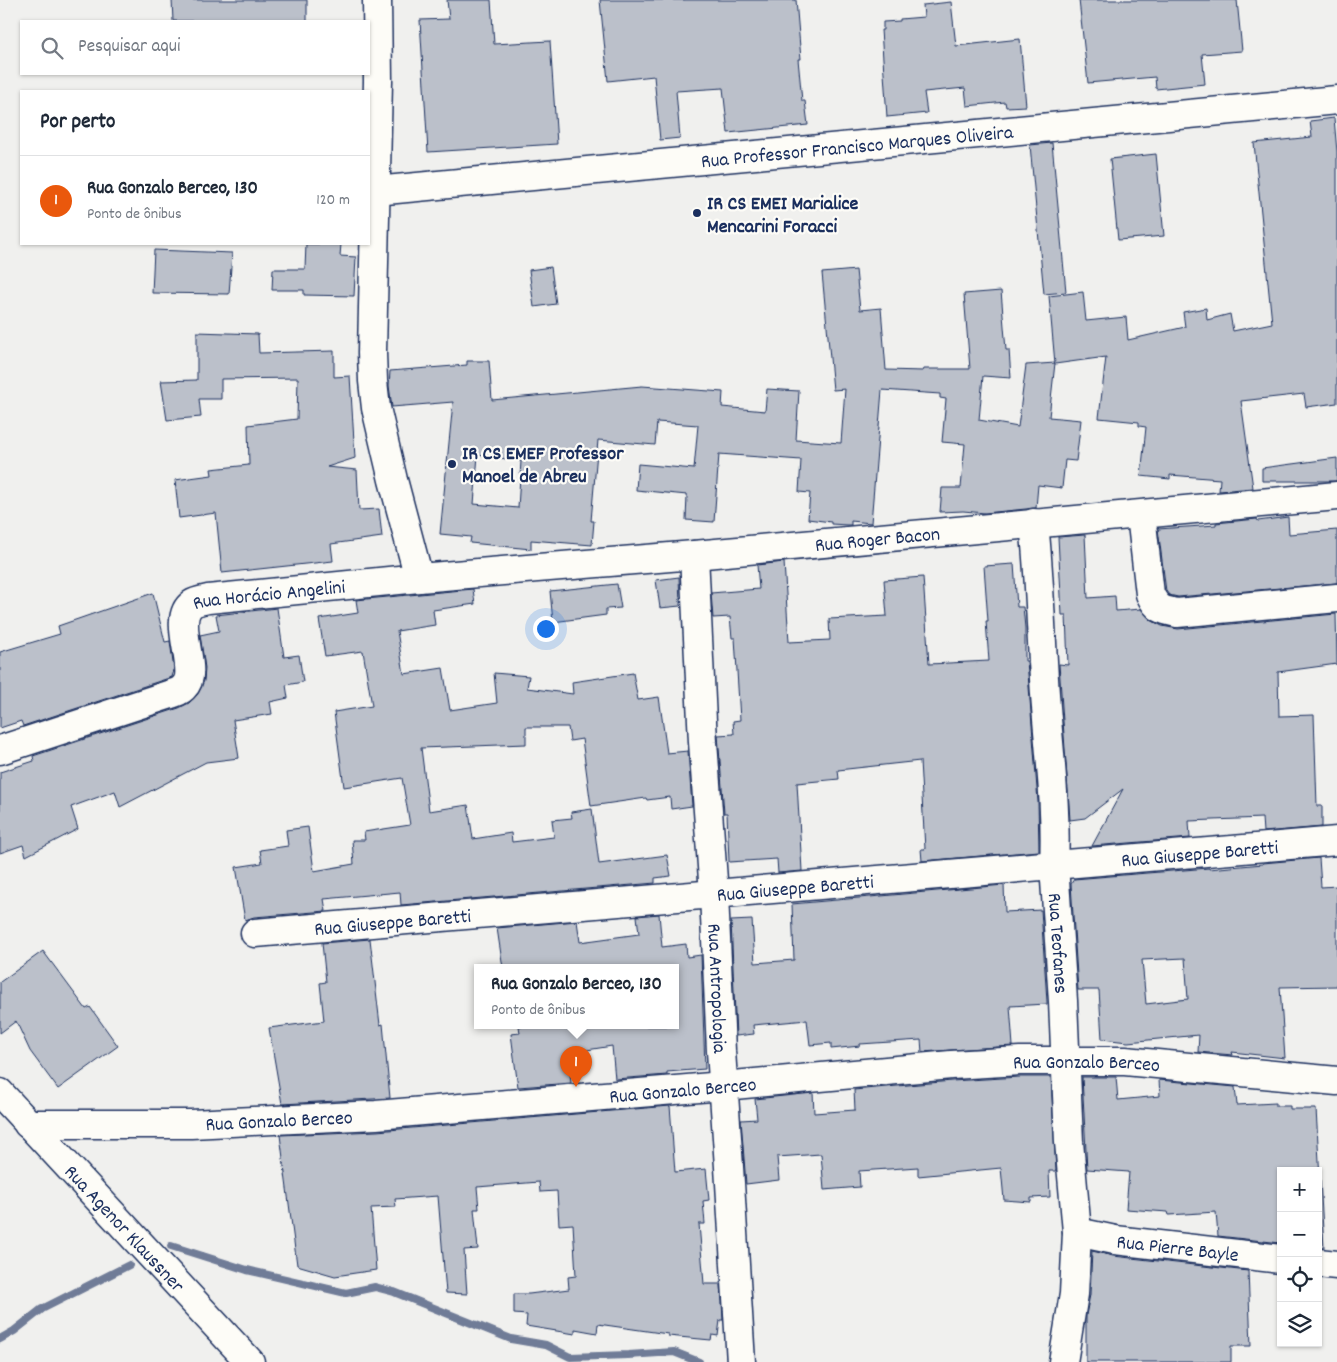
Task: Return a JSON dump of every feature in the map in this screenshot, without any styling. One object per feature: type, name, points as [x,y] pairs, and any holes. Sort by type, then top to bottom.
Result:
[{"type":"street","points":[[377,0],[378,81],[373,382],[376,408],[419,578]]},
{"type":"street","name":"Rua Professor Francisco Marques Oliveira","points":[[375,191],[1337,100]]},
{"type":"street","name":"Rua Roger Bacon","points":[[419,578],[694,555],[1337,496]]},
{"type":"street","points":[[1141,514],[1150,594],[1154,602],[1164,610],[1177,613],[1337,598]]},
{"type":"street","name":"Rua Teofanes","points":[[1034,523],[1053,801],[1054,865],[1066,1060],[1068,1142],[1078,1232],[1074,1294],[1063,1362]]},
{"type":"street","name":"Rua Antropologia","points":[[694,555],[703,742],[714,894],[721,1051],[741,1362]]},
{"type":"street","name":"Rua Horácio Angelini","points":[[0,750],[174,693],[184,688],[189,679],[190,669],[184,628],[186,614],[192,604],[208,599],[419,578]]},
{"type":"street","name":"Rua Giuseppe Baretti","points":[[255,933],[1337,841]]},
{"type":"street","name":"Rua Gonzalo Berceo","points":[[28,1124],[191,1124],[376,1116],[1020,1061],[1125,1061],[1337,1081]]},
{"type":"street","name":"Rua Agenor Klaussner","points":[[0,1093],[250,1362]]},
{"type":"street","name":"Rua Pierre Bayle","points":[[1078,1232],[1115,1240],[1277,1258]]},
{"type":"street","points":[[1322,1263],[1337,1265]]},
{"type":"building","points":[[172,0],[307,0],[307,20],[173,20]]},
{"type":"building","points":[[447,0],[491,0],[494,44],[550,41],[557,144],[428,152],[420,20],[449,19]]},
{"type":"building","points":[[600,0],[796,0],[801,59],[798,59],[802,101],[805,101],[808,125],[728,133],[723,88],[676,91],[680,138],[660,140],[654,76],[608,81]]},
{"type":"building","points":[[1079,0],[1237,0],[1242,51],[1202,54],[1205,84],[1156,89],[1155,77],[1088,83]]},
{"type":"building","points":[[951,2],[956,46],[1020,39],[1026,106],[1006,107],[1005,102],[967,106],[965,88],[924,92],[927,113],[887,117],[881,30],[883,30],[883,22],[924,17],[923,5]]},
{"type":"building","points":[[1334,118],[1337,152],[1337,403],[1306,407],[1304,394],[1241,401],[1253,488],[1219,491],[1220,479],[1170,475],[1170,479],[1141,476],[1146,427],[1139,426],[1139,422],[1099,418],[1106,357],[1055,364],[1049,296],[1083,292],[1086,321],[1126,317],[1128,340],[1185,327],[1183,312],[1206,308],[1207,320],[1230,314],[1233,331],[1272,323],[1254,143],[1312,137],[1310,121]]},
{"type":"building","points":[[1052,143],[1066,292],[1044,294],[1030,145]]},
{"type":"building","points":[[1156,154],[1164,236],[1118,240],[1110,159]]},
{"type":"building","points":[[306,245],[341,245],[340,256],[356,257],[354,296],[304,295],[304,290],[272,290],[273,269],[305,269]]},
{"type":"building","points":[[154,250],[232,253],[229,294],[152,293]]},
{"type":"building","points":[[551,267],[556,304],[534,307],[529,270]]},
{"type":"building","points":[[856,270],[860,310],[881,308],[886,370],[970,369],[964,294],[1001,291],[1006,350],[1009,350],[1011,378],[983,376],[979,420],[1018,427],[1026,365],[1055,363],[1049,417],[1081,420],[1076,461],[1065,460],[1062,488],[1038,485],[1036,508],[985,513],[963,511],[940,512],[942,488],[961,488],[965,444],[942,442],[946,399],[940,398],[940,394],[882,390],[871,523],[851,521],[851,525],[831,524],[831,522],[808,519],[810,493],[799,492],[801,460],[719,454],[714,522],[686,520],[687,495],[636,490],[638,464],[694,469],[698,425],[657,422],[655,445],[598,440],[591,521],[594,521],[592,545],[531,540],[531,549],[470,543],[471,537],[440,534],[453,402],[392,407],[389,386],[390,371],[467,365],[467,361],[489,361],[492,400],[642,386],[723,392],[722,407],[765,411],[767,389],[799,391],[796,440],[841,443],[845,389],[833,390],[822,273]],"holes":[[[478,455],[521,461],[518,508],[474,504]]]},
{"type":"building","points":[[197,332],[258,334],[259,353],[334,351],[334,377],[350,376],[355,458],[327,467],[357,470],[359,510],[379,509],[382,537],[331,544],[333,561],[222,573],[216,513],[179,518],[175,480],[212,475],[211,469],[249,465],[248,425],[297,419],[298,378],[221,379],[221,399],[199,399],[201,417],[167,420],[161,381],[197,380]]},
{"type":"building","points":[[1337,458],[1337,481],[1262,481],[1262,468]]},
{"type":"building","points":[[1288,517],[1289,534],[1337,530],[1337,583],[1178,597],[1169,595],[1166,591],[1158,529]]},
{"type":"building","points":[[1085,535],[1088,598],[1115,596],[1116,611],[1141,609],[1151,620],[1162,626],[1178,629],[1336,614],[1337,664],[1278,672],[1279,716],[1314,715],[1317,806],[1322,806],[1322,827],[1263,832],[1262,818],[1189,821],[1190,838],[1092,846],[1123,789],[1085,818],[1070,820],[1059,664],[1068,665],[1066,615],[1062,615],[1058,537]]},
{"type":"building","points":[[784,562],[789,642],[830,640],[829,619],[887,616],[884,580],[923,577],[929,664],[989,661],[984,566],[1014,564],[1017,607],[1023,607],[1025,628],[1025,661],[1027,661],[1038,802],[1039,851],[922,861],[921,849],[925,849],[920,761],[838,770],[839,779],[797,783],[802,871],[778,873],[777,859],[729,862],[727,813],[724,813],[718,735],[734,734],[733,721],[740,720],[735,638],[732,638],[730,617],[713,618],[711,593],[759,589],[757,565]]},
{"type":"building","points":[[679,577],[680,606],[660,608],[656,580]]},
{"type":"building","points":[[617,584],[621,608],[606,609],[606,615],[553,622],[550,591]]},
{"type":"building","points":[[473,589],[475,604],[433,610],[435,625],[397,631],[404,674],[443,668],[450,710],[497,703],[494,673],[529,676],[527,688],[573,694],[572,682],[633,673],[638,700],[659,697],[667,753],[688,751],[692,806],[671,809],[670,797],[647,800],[646,798],[591,806],[582,739],[570,741],[568,727],[526,727],[526,744],[421,748],[429,811],[468,805],[473,839],[511,833],[512,842],[554,837],[552,820],[572,818],[571,812],[592,809],[599,864],[667,855],[671,876],[655,878],[655,883],[401,905],[400,892],[324,899],[326,911],[254,917],[245,920],[236,867],[262,863],[260,850],[288,846],[286,830],[308,827],[314,871],[354,864],[352,840],[365,840],[364,832],[410,825],[402,778],[344,787],[334,712],[372,706],[363,651],[325,656],[319,619],[358,613],[356,600]]},
{"type":"building","points":[[153,593],[165,642],[170,641],[174,670],[172,677],[23,726],[21,721],[0,728],[0,652],[60,634],[58,626]]},
{"type":"building","points":[[277,608],[284,657],[299,655],[303,682],[286,685],[288,698],[270,702],[272,714],[233,720],[239,758],[206,762],[120,807],[115,791],[71,807],[78,829],[26,856],[23,845],[0,853],[0,772],[34,761],[33,756],[179,708],[189,703],[197,695],[204,681],[205,668],[200,635],[219,631],[216,615]]},
{"type":"building","points":[[1319,858],[1321,887],[1337,886],[1337,986],[1280,987],[1285,1058],[1232,1052],[1233,1055],[1198,1052],[1199,1035],[1128,1042],[1102,1039],[1099,990],[1078,990],[1071,884],[1074,879]],"holes":[[[1185,958],[1188,999],[1146,1004],[1142,960]]]},
{"type":"building","points":[[1004,885],[1005,912],[1041,910],[1047,1002],[1047,1004],[1010,1006],[1013,1046],[922,1052],[921,1040],[860,1044],[860,1046],[831,1049],[831,1043],[810,1045],[807,1020],[753,1025],[754,1034],[736,1036],[731,921],[752,920],[755,963],[794,960],[792,904]]},
{"type":"building","points":[[659,914],[662,947],[686,944],[687,957],[701,955],[705,1069],[667,1072],[667,1075],[615,1079],[612,1046],[568,1053],[571,1083],[518,1087],[511,1034],[520,1033],[519,1029],[679,1029],[679,964],[502,964],[497,928],[577,921],[580,942],[639,934],[637,916]]},
{"type":"building","points":[[370,939],[380,1025],[383,1024],[390,1098],[282,1104],[269,1028],[324,1021],[320,983],[326,982],[322,943]]},
{"type":"building","points":[[43,951],[86,1009],[90,1007],[118,1046],[58,1089],[30,1051],[16,1021],[0,1033],[0,982]]},
{"type":"building","points":[[1020,1077],[1051,1077],[1056,1171],[1049,1171],[1050,1197],[1031,1198],[1031,1202],[1004,1200],[1001,1168],[918,1176],[918,1167],[859,1171],[860,1187],[824,1190],[821,1154],[777,1157],[779,1180],[746,1184],[741,1120],[757,1119],[755,1099],[813,1093],[814,1113],[855,1110],[854,1090]]},
{"type":"building","points":[[1082,1077],[1116,1077],[1118,1100],[1160,1096],[1159,1080],[1235,1087],[1237,1105],[1276,1103],[1276,1106],[1290,1106],[1290,1109],[1316,1109],[1319,1167],[1277,1167],[1277,1243],[1218,1236],[1216,1212],[1169,1215],[1168,1212],[1126,1209],[1129,1172],[1087,1169]]},
{"type":"building","points":[[670,1106],[675,1172],[706,1169],[709,1200],[703,1201],[705,1224],[699,1224],[704,1284],[721,1284],[723,1320],[720,1320],[718,1336],[712,1335],[711,1340],[668,1336],[668,1334],[598,1324],[597,1333],[575,1329],[575,1334],[526,1326],[527,1315],[514,1314],[514,1294],[569,1289],[568,1277],[576,1276],[573,1224],[559,1225],[557,1191],[540,1192],[539,1182],[477,1187],[479,1209],[474,1209],[478,1249],[464,1250],[467,1294],[446,1293],[438,1196],[395,1199],[396,1207],[371,1208],[376,1270],[335,1276],[297,1265],[280,1135],[377,1131]]},
{"type":"building","points":[[1322,1213],[1324,1248],[1322,1248]]},
{"type":"building","points":[[1092,1251],[1113,1256],[1248,1271],[1251,1346],[1231,1346],[1231,1362],[1086,1362],[1086,1315],[1090,1295]]},
{"type":"waterway","points":[[171,1246],[247,1270],[346,1293],[375,1287],[394,1292],[511,1339],[546,1345],[570,1357],[674,1352],[699,1362]]},
{"type":"waterway","points":[[0,1339],[14,1331],[42,1309],[129,1265]]},
{"type":"place","name":"IR CS EMEI Marialice Mencarini Foracci","points":[[697,213]]},
{"type":"place","name":"IR CS EMEF Professor Manoel de Abreu","points":[[452,464]]},
{"type":"place","name":"Rua Gonzalo Berceo, 130","points":[[576,1087]]}]
